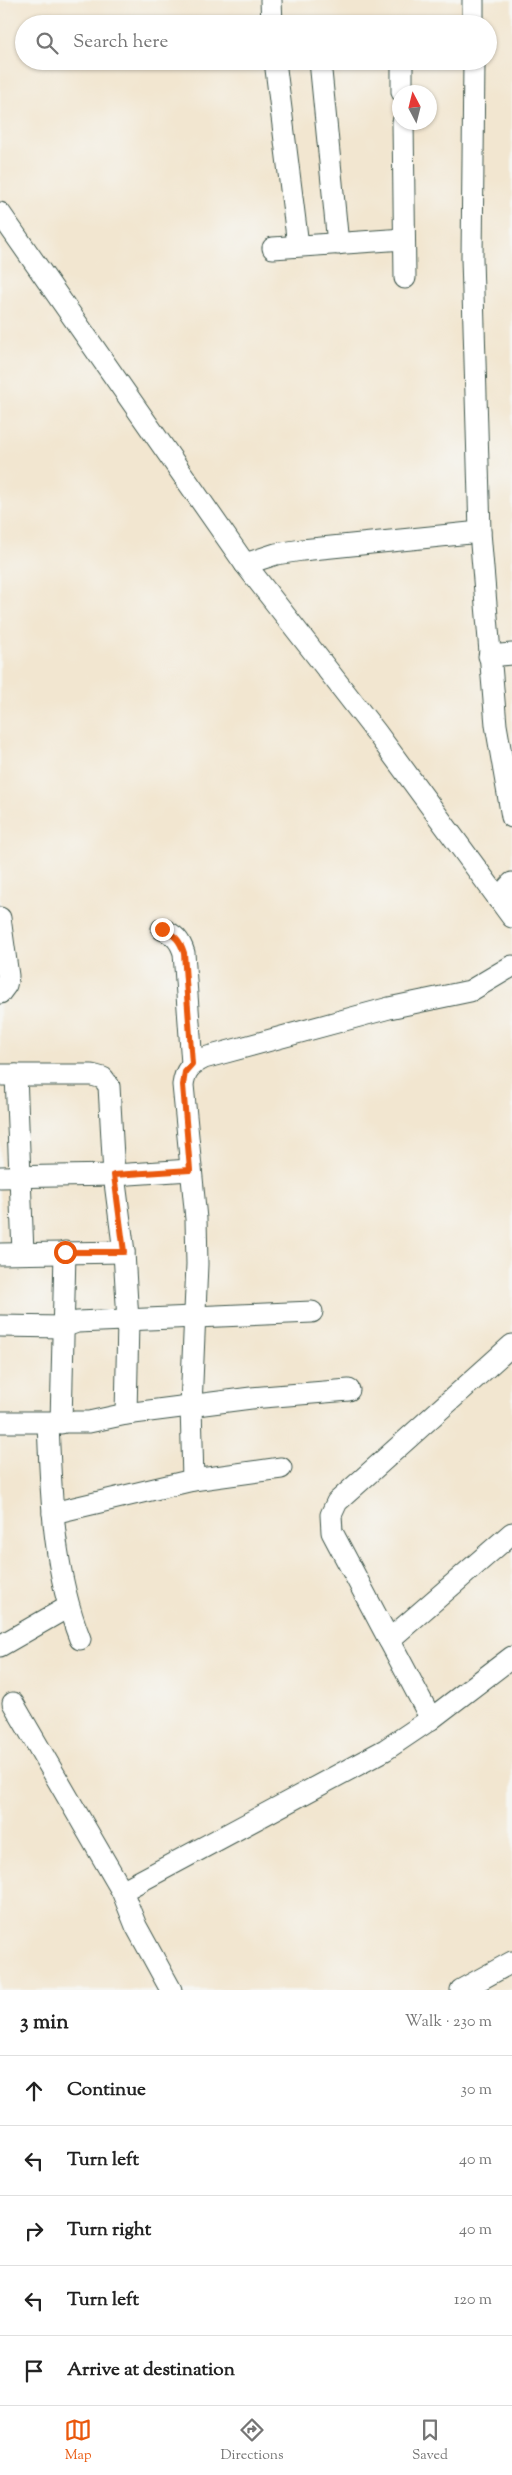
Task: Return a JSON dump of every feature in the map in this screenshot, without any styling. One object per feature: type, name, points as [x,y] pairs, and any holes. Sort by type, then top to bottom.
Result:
[{"type":"street","points":[[271,0],[272,15]]},
{"type":"street","points":[[473,0],[474,15]]},
{"type":"street","points":[[276,70],[298,245]]},
{"type":"street","points":[[321,70],[338,244]]},
{"type":"street","points":[[402,70],[402,85]]},
{"type":"street","points":[[474,70],[472,258],[480,532],[489,656],[507,753],[512,817]]},
{"type":"street","points":[[402,130],[405,278]]},
{"type":"street","points":[[0,213],[245,564],[376,732],[507,910]]},
{"type":"street","points":[[273,248],[404,239]]},
{"type":"street","points":[[245,564],[276,554],[302,550],[480,532]]},
{"type":"street","points":[[489,656],[512,654]]},
{"type":"street","points":[[507,910],[512,882]]},
{"type":"street","points":[[0,918],[8,976],[6,985],[0,993]]},
{"type":"street","points":[[162,929],[174,935],[181,942],[184,953],[192,1064]]},
{"type":"street","points":[[192,1480],[191,1406],[196,1219],[183,1085],[185,1072],[192,1064],[204,1058],[389,1008],[470,991],[512,966]]},
{"type":"street","points":[[23,1253],[22,1178],[8,1075],[92,1075],[103,1078],[109,1086],[111,1098],[114,1175],[124,1252],[128,1321],[126,1414]]},
{"type":"street","points":[[0,1178],[114,1175],[190,1170]]},
{"type":"street","points":[[65,1252],[63,1327],[54,1423],[53,1513],[68,1607],[80,1639]]},
{"type":"street","points":[[0,1254],[124,1252]]},
{"type":"street","points":[[0,1326],[63,1327],[77,1322],[312,1312]]},
{"type":"street","points":[[431,1719],[332,1532],[331,1515],[337,1502],[512,1344]]},
{"type":"street","points":[[0,1422],[89,1422],[126,1414],[252,1398],[349,1390]]},
{"type":"street","points":[[53,1513],[108,1498],[192,1480],[281,1468]]},
{"type":"street","points":[[389,1640],[512,1533]]},
{"type":"street","points":[[0,1646],[68,1607]]},
{"type":"street","points":[[122,1891],[385,1750],[431,1719],[512,1657]]},
{"type":"street","points":[[13,1703],[122,1891],[136,1926],[171,1990]]},
{"type":"street","points":[[461,1990],[512,1962]]},
{"type":"route","points":[[65,1252],[124,1252],[114,1175],[190,1170],[183,1085],[185,1072],[192,1064],[184,953],[181,942],[174,935],[162,929]]}]
